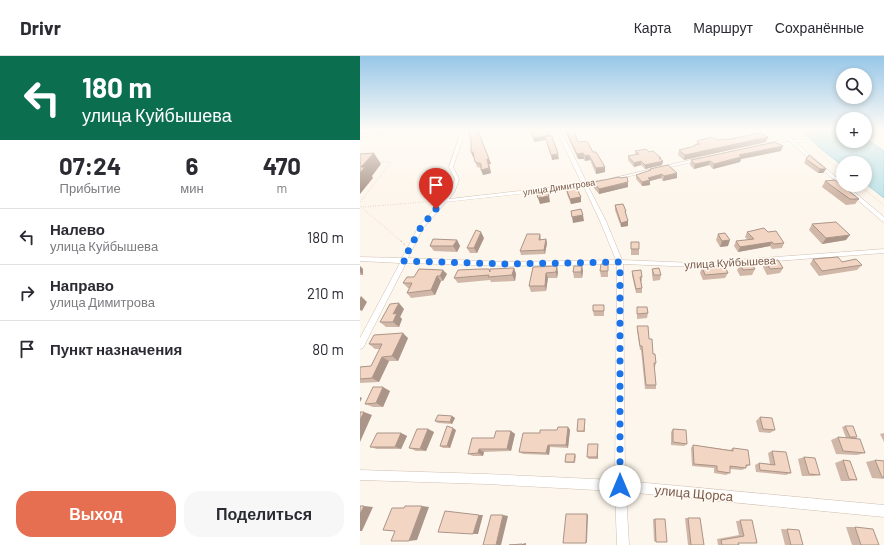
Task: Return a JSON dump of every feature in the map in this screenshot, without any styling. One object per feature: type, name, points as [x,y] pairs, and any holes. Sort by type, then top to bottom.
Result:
[{"type":"street","points":[[360,346],[421,227],[453,191],[457,179],[452,167],[457,152]]},
{"type":"street","points":[[569,152],[603,221],[620,262],[620,486],[623,545]]},
{"type":"street","points":[[805,152],[836,179]]},
{"type":"street","name":"улица Димитрова","points":[[443,201],[585,185],[707,158]]},
{"type":"street","points":[[851,192],[884,220]]},
{"type":"street","name":"улица Куйбышева","points":[[360,259],[507,264],[620,262],[694,266],[884,251]]},
{"type":"street","name":"улица Щорса","points":[[360,475],[486,479],[620,486],[884,511]]},
{"type":"path","points":[[817,152],[836,168]]},
{"type":"path","points":[[360,202],[391,162],[376,162]]},
{"type":"path","points":[[868,192],[884,204]]},
{"type":"path","points":[[360,206],[443,201]]},
{"type":"path","points":[[363,207],[409,249]]},
{"type":"water","points":[[825,152],[884,152],[884,198],[872,189],[872,156],[836,156],[836,161]]},
{"type":"building","points":[[471,152],[486,152],[489,159],[487,159],[489,168],[481,170],[481,164],[475,162],[473,152]]},
{"type":"building","points":[[550,152],[557,152],[558,154],[551,155]]},
{"type":"building","points":[[576,152],[596,152],[605,167],[596,168],[589,155],[585,156],[583,153],[577,154]]},
{"type":"building","points":[[636,152],[654,152],[663,161],[645,165],[641,161],[634,163],[628,156],[639,154]]},
{"type":"building","points":[[681,152],[700,152],[685,155]]},
{"type":"building","points":[[729,152],[755,152],[739,155],[741,157],[714,164],[710,161],[695,164],[691,160]]},
{"type":"building","points":[[374,153],[361,167],[365,167],[360,173],[360,154]]},
{"type":"building","points":[[809,155],[826,169],[820,169],[806,159]]},
{"type":"building","points":[[668,165],[677,173],[664,176],[662,174],[648,178],[650,180],[642,182],[636,175],[651,170],[650,169]]},
{"type":"building","points":[[627,177],[628,182],[599,189],[594,182]]},
{"type":"building","points":[[835,180],[836,189],[825,181]]},
{"type":"building","points":[[576,187],[581,197],[570,199],[566,188]]},
{"type":"building","points":[[547,190],[549,196],[538,198],[536,192]]},
{"type":"building","points":[[840,192],[850,192],[859,199],[850,199]]},
{"type":"building","points":[[623,204],[628,221],[621,223],[615,205]]},
{"type":"building","points":[[581,209],[583,215],[572,217],[571,211]]},
{"type":"building","points":[[836,222],[850,235],[826,238],[812,224]]},
{"type":"building","points":[[764,228],[768,232],[776,231],[784,243],[774,244],[772,242],[740,247],[736,241],[754,239],[747,232]]},
{"type":"building","points":[[476,230],[481,232],[474,248],[467,248]]},
{"type":"building","points":[[725,233],[730,240],[722,241],[718,234]]},
{"type":"building","points":[[527,234],[540,234],[539,240],[546,239],[544,250],[520,251]]},
{"type":"building","points":[[433,239],[457,240],[453,246],[430,246]]},
{"type":"building","points":[[631,242],[639,242],[639,249],[631,249]]},
{"type":"building","points":[[838,257],[842,262],[856,259],[862,265],[822,271],[813,259]]},
{"type":"building","points":[[778,260],[783,268],[770,269],[766,262]]},
{"type":"building","points":[[751,263],[755,269],[743,270],[740,264]]},
{"type":"building","points":[[601,264],[608,264],[608,271],[600,271]]},
{"type":"building","points":[[724,265],[728,273],[705,275],[702,267]]},
{"type":"building","points":[[557,266],[556,272],[546,273],[545,286],[529,286],[533,267]]},
{"type":"building","points":[[574,266],[582,266],[581,272],[573,272]]},
{"type":"building","points":[[514,268],[512,275],[454,278],[458,270],[489,269],[490,272],[490,269]]},
{"type":"building","points":[[659,268],[661,275],[654,275],[652,269]]},
{"type":"building","points":[[419,269],[443,270],[440,276],[437,276],[431,290],[407,293],[412,283],[403,283],[407,277],[414,277]]},
{"type":"building","points":[[641,270],[642,277],[640,277],[642,288],[636,289],[632,271]]},
{"type":"building","points":[[399,303],[393,314],[397,313],[393,322],[380,322],[390,304]]},
{"type":"building","points":[[593,305],[604,305],[604,311],[593,311]]},
{"type":"building","points":[[637,307],[647,307],[648,313],[637,314]]},
{"type":"building","points":[[637,326],[648,326],[649,339],[652,339],[653,354],[655,354],[656,363],[654,363],[656,385],[646,385],[642,346],[640,346]]},
{"type":"building","points":[[403,333],[392,356],[382,357],[372,378],[360,379],[360,367],[371,366],[382,344],[369,344],[374,335]]},
{"type":"building","points":[[373,387],[383,387],[376,403],[365,404]]},
{"type":"building","points":[[360,412],[364,412],[360,420]]},
{"type":"building","points":[[438,415],[452,416],[450,422],[435,421]]},
{"type":"building","points":[[760,417],[772,418],[775,430],[763,429]]},
{"type":"building","points":[[578,419],[585,419],[584,431],[577,431]]},
{"type":"building","points":[[447,426],[453,428],[447,446],[440,446]]},
{"type":"building","points":[[845,426],[853,426],[857,437],[850,437]]},
{"type":"building","points":[[558,427],[568,427],[566,445],[548,445],[546,453],[519,452],[523,433],[540,433],[540,430],[557,430]]},
{"type":"building","points":[[417,429],[428,429],[420,449],[409,448]]},
{"type":"building","points":[[673,429],[686,430],[687,444],[673,442]]},
{"type":"building","points":[[496,431],[511,431],[507,449],[479,449],[478,453],[468,454],[472,438],[494,438]]},
{"type":"building","points":[[377,433],[401,433],[395,447],[370,447]]},
{"type":"building","points":[[838,437],[860,439],[865,453],[843,451]]},
{"type":"building","points":[[588,444],[598,444],[597,457],[587,457]]},
{"type":"building","points":[[693,445],[733,451],[733,448],[748,450],[750,465],[746,465],[746,468],[730,466],[730,473],[717,471],[717,466],[694,464]]},
{"type":"building","points":[[772,451],[786,452],[791,473],[760,470],[759,463],[775,465]]},
{"type":"building","points":[[566,454],[575,454],[574,462],[565,462]]},
{"type":"building","points":[[804,457],[815,458],[820,475],[809,474]]},
{"type":"building","points":[[843,460],[850,461],[857,480],[849,479]]},
{"type":"building","points":[[875,460],[884,461],[884,477],[882,477]]},
{"type":"building","points":[[360,506],[364,506],[360,514]]},
{"type":"building","points":[[405,506],[422,506],[409,541],[391,541],[395,531],[383,530],[392,508],[404,508]]},
{"type":"building","points":[[445,511],[479,515],[473,534],[438,532]]},
{"type":"building","points":[[566,514],[587,514],[586,543],[563,543]]},
{"type":"building","points":[[491,515],[503,515],[496,545],[483,545]]},
{"type":"building","points":[[688,518],[700,518],[704,545],[691,545]]},
{"type":"building","points":[[655,519],[665,519],[667,542],[656,542]]},
{"type":"building","points":[[740,520],[752,520],[757,543],[722,545],[721,540],[744,536]]},
{"type":"building","points":[[855,527],[873,529],[879,545],[861,545]]},
{"type":"building","points":[[787,529],[799,530],[803,545],[791,545]]},
{"type":"route","points":[[436,209],[421,227],[403,261],[507,264],[620,262],[620,486]]}]
